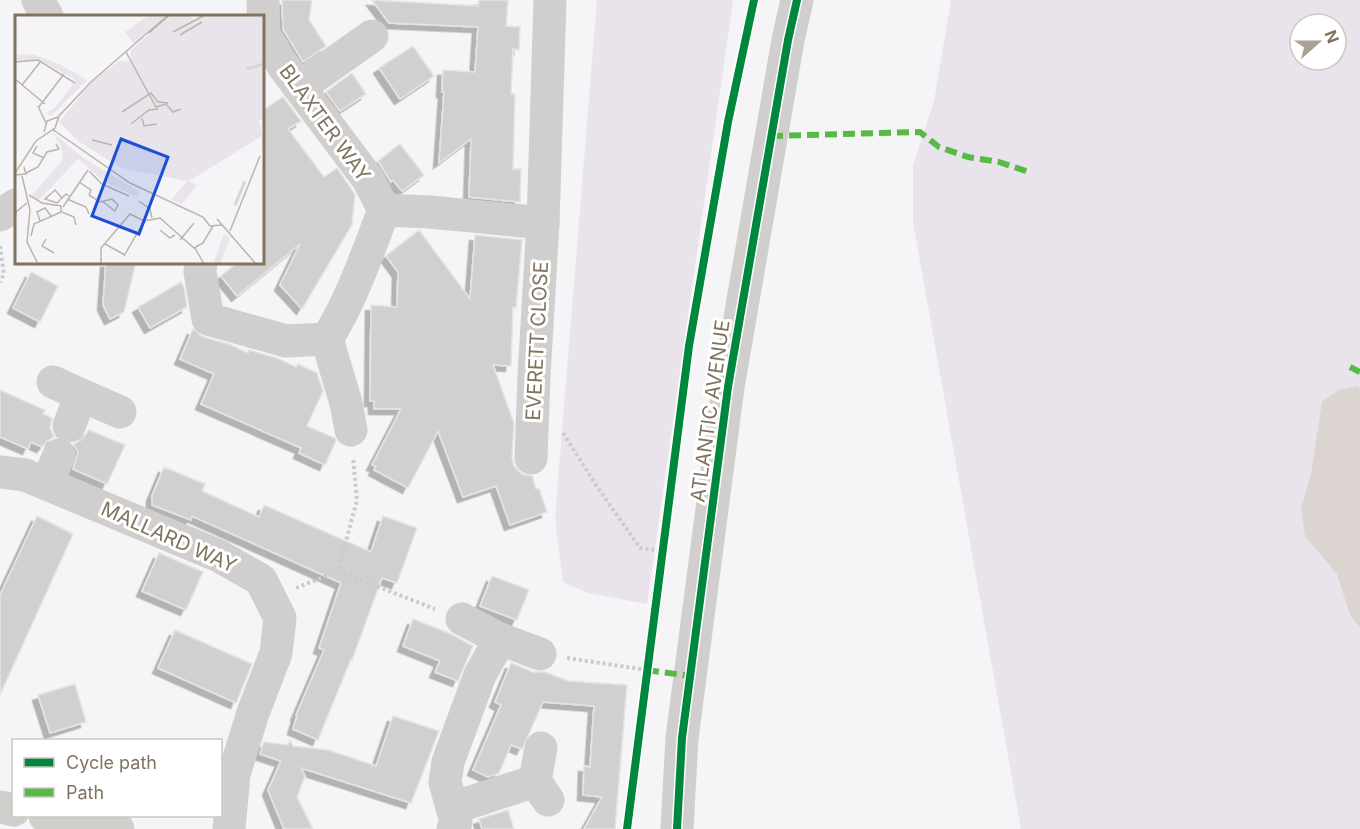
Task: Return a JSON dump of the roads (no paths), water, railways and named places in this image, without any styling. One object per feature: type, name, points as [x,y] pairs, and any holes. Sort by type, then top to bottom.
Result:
[{"type":"street","points":[[38,0],[46,15]]},
{"type":"street","name":"BLAXTER WAY","points":[[262,0],[263,15]]},
{"type":"street","name":"EVERETT CLOSE","points":[[531,458],[543,224],[550,0]]},
{"type":"street","name":"ATLANTIC AVENUE","points":[[677,829],[683,728],[728,387],[788,40],[797,0]]},
{"type":"street","name":"BLAXTER WAY","points":[[264,34],[282,79],[368,179],[384,210]]},
{"type":"street","points":[[282,79],[372,36]]},
{"type":"street","points":[[0,215],[15,206]]},
{"type":"street","points":[[351,430],[346,403],[327,339],[340,318],[384,210],[430,212],[543,224]]},
{"type":"street","points":[[201,264],[200,272],[208,320],[286,341],[327,339]]},
{"type":"street","points":[[59,455],[67,389],[120,412]]},
{"type":"street","name":"MALLARD WAY","points":[[0,472],[25,475],[59,455],[261,580],[280,618],[276,653],[253,713],[234,774],[229,829]]},
{"type":"street","points":[[462,619],[500,639],[540,654]]},
{"type":"street","points":[[500,639],[480,675],[448,762],[445,782],[453,818],[542,791],[541,748]]},
{"type":"street","points":[[51,817],[118,829]]}]
